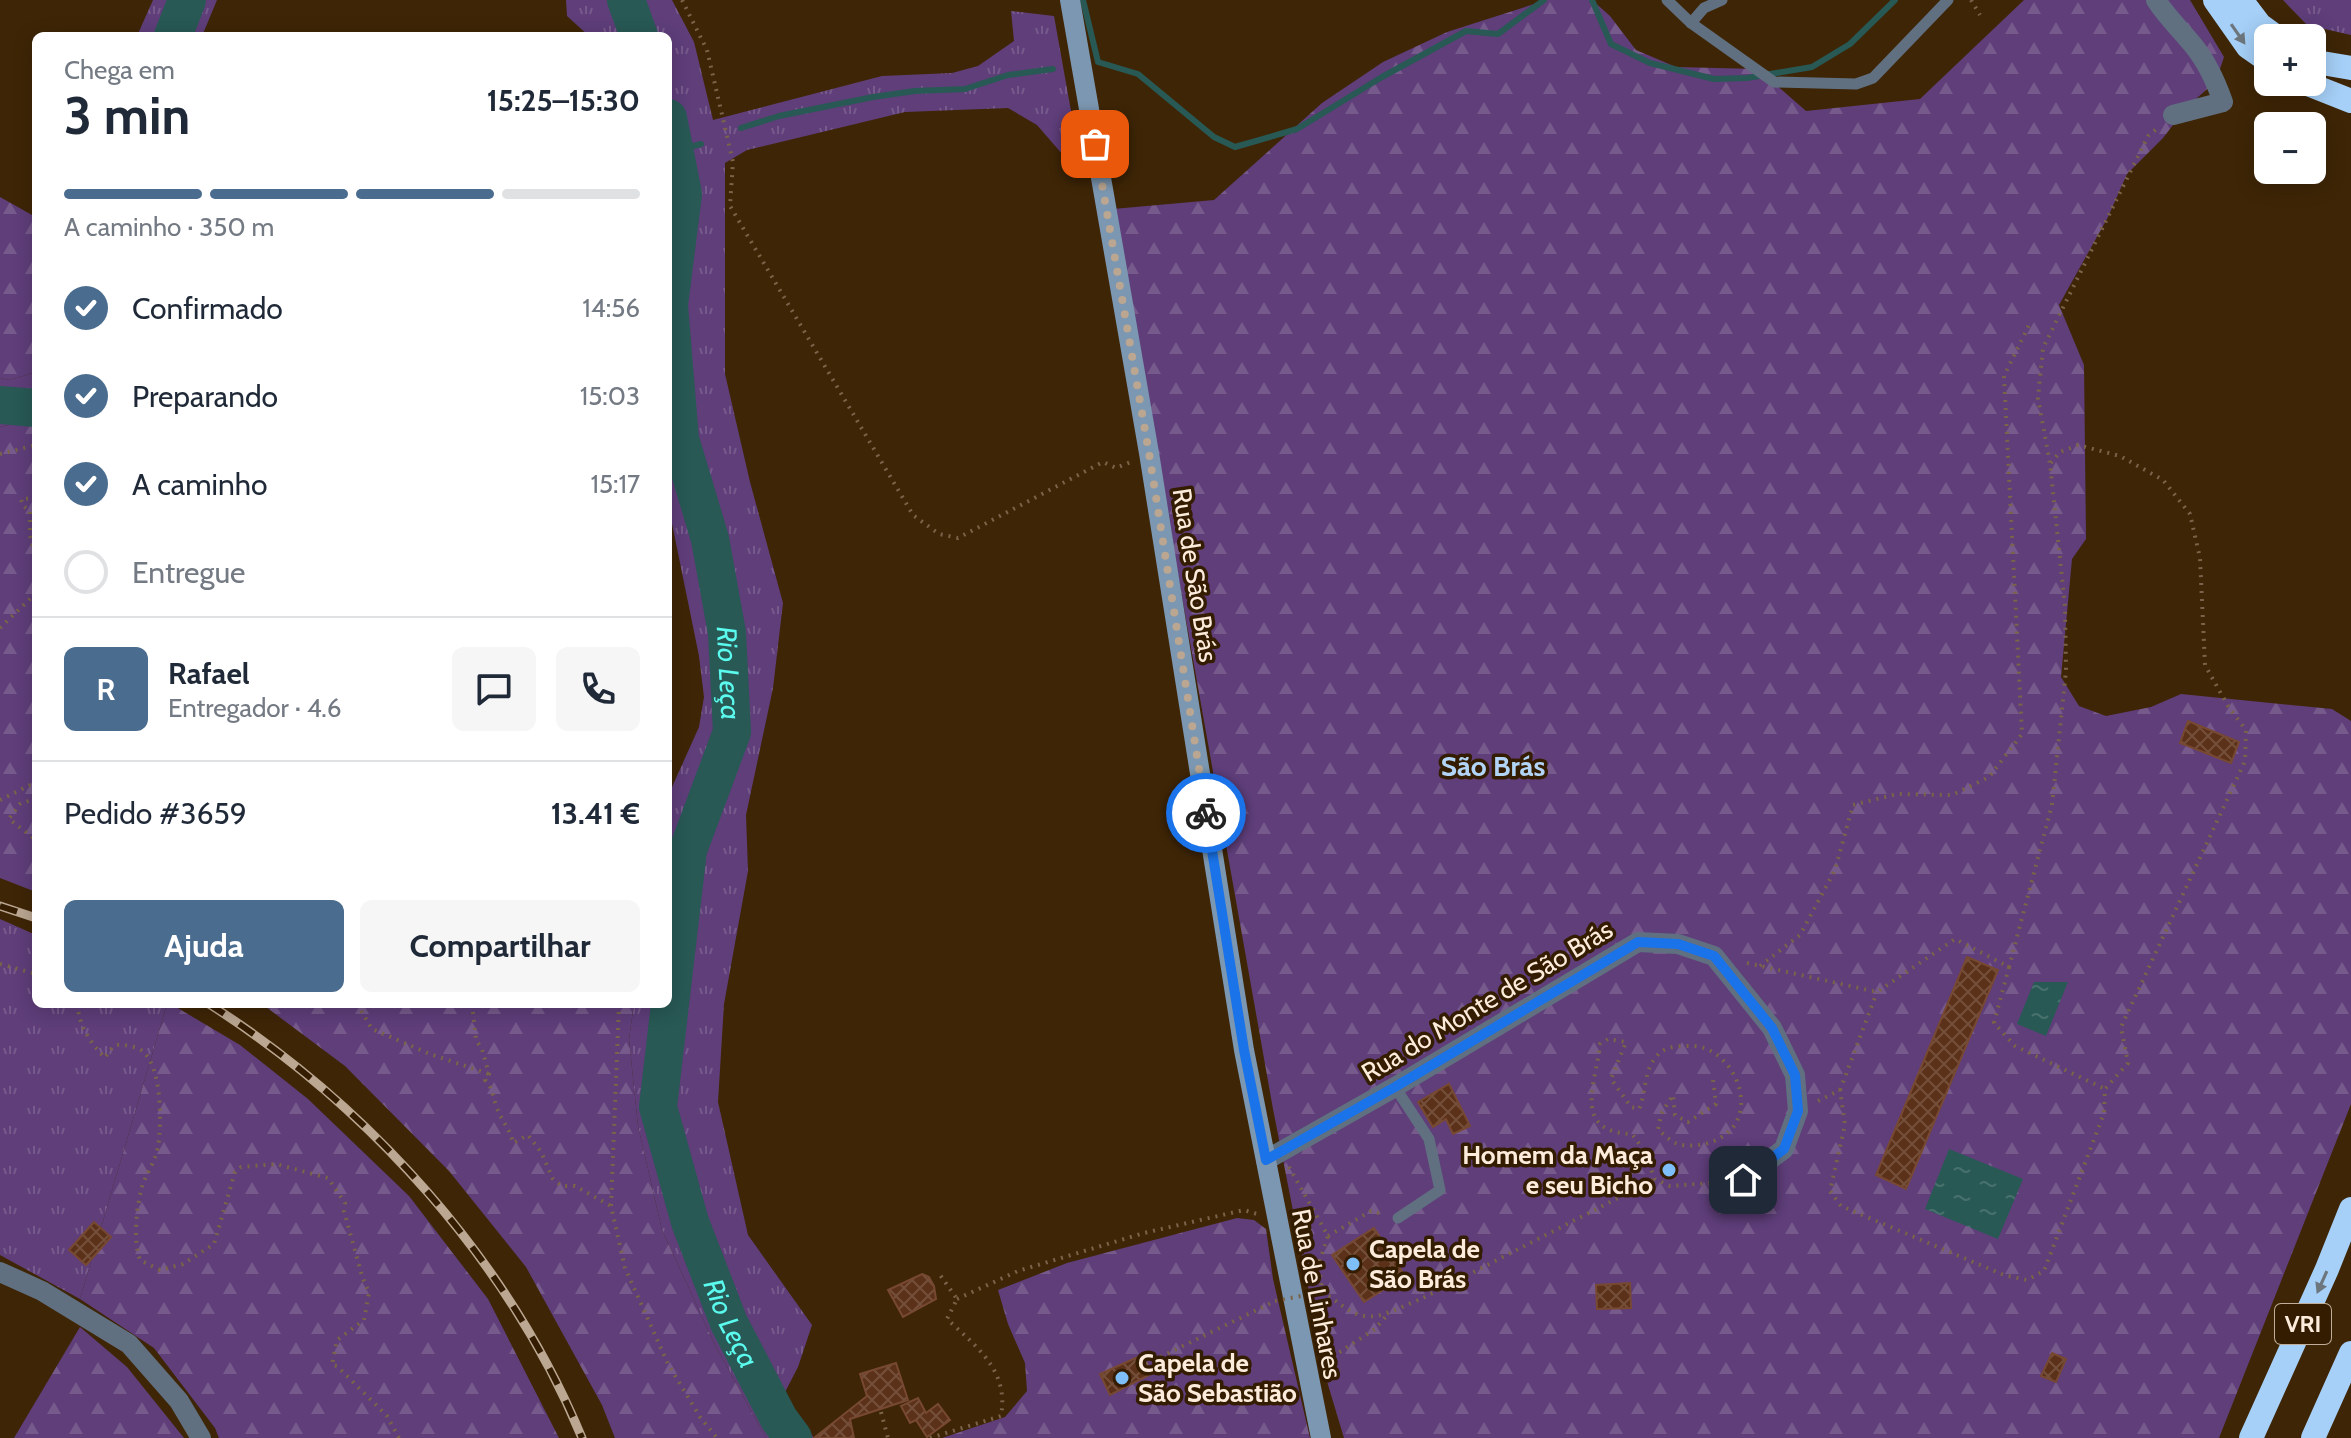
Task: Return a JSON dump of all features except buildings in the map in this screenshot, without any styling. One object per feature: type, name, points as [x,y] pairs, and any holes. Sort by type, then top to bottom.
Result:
[{"type":"highway","points":[[2215,0],[2254,51]]},
{"type":"highway","points":[[2241,0],[2259,24]]},
{"type":"highway","points":[[2326,64],[2351,68]]},
{"type":"highway","points":[[2326,91],[2351,101]]},
{"type":"highway","name":"VRI","points":[[2251,1438],[2351,1209]]},
{"type":"highway","name":"VRI","points":[[2313,1438],[2351,1353]]},
{"type":"main road","name":"Rua de São Brás","points":[[1070,0],[1149,453],[1244,1050],[1266,1160]]},
{"type":"main road","name":"Rua de Linhares","points":[[1266,1160],[1321,1438]]},
{"type":"street","points":[[2156,0],[2170,22],[2194,46],[2207,65],[2223,102],[2173,115]]},
{"type":"street","name":"Rua do Monte de São Brás","points":[[1266,1160],[1638,942],[1678,944],[1714,956]]},
{"type":"street","points":[[1714,956],[1772,1028],[1795,1075],[1798,1111],[1784,1149],[1743,1180]]},
{"type":"street","points":[[0,1272],[42,1291],[129,1344],[179,1401],[201,1438]]},
{"type":"lane","points":[[1667,0],[1691,23],[1774,82],[1856,84],[1873,78],[1948,0]]},
{"type":"lane","points":[[1691,23],[1704,8],[1722,0]]},
{"type":"lane","points":[[1395,1087],[1429,1139],[1440,1190],[1398,1218]]},
{"type":"path","points":[[682,0],[707,50],[730,148],[733,162],[730,206],[913,515],[939,534],[958,538],[1103,462],[1116,468],[1149,453]]},
{"type":"path","points":[[1971,0],[1980,15]]},
{"type":"path","points":[[2105,1089],[2015,1046],[1994,1023],[2052,805],[2066,671],[2065,606],[2050,464],[2038,398],[2043,348],[2148,136],[2173,115]]},
{"type":"path","points":[[1760,966],[1800,935],[1835,870],[1853,805],[1897,794],[1952,795],[1989,777],[2022,734],[2004,376],[2031,321]]},
{"type":"path","points":[[2009,967],[1955,939],[1877,992],[1840,1090],[1845,1125],[1830,1191],[1841,1206],[2004,1275],[2027,1280],[2044,1271],[2104,1113],[2105,1089],[2128,1063],[2121,1027],[2245,761],[2246,730],[2228,706],[2205,665],[2200,558],[2190,514],[2163,480],[2120,456],[2078,445],[2060,452],[2050,464]]},
{"type":"path","points":[[0,454],[32,446]]},
{"type":"path","points":[[32,498],[21,499],[23,506],[30,511],[32,543]]},
{"type":"path","points":[[0,628],[32,597]]},
{"type":"path","points":[[0,800],[32,784]]},
{"type":"path","points":[[32,800],[20,804],[9,819],[32,837]]},
{"type":"path","points":[[1714,956],[1877,992]]},
{"type":"path","points":[[0,964],[32,973]]},
{"type":"path","points":[[78,1008],[89,1041],[105,1058],[117,1043],[140,1048],[154,1068],[160,1110],[158,1146],[142,1189],[135,1246],[140,1260],[160,1270],[183,1264],[214,1244],[235,1172],[241,1167],[276,1164],[328,1178],[345,1203],[344,1211],[369,1293],[364,1320],[337,1340],[332,1365],[337,1366],[387,1416],[399,1438]]},
{"type":"path","points":[[359,1008],[372,1029],[430,1054],[489,1074]]},
{"type":"path","points":[[472,1008],[476,1040],[489,1074],[485,1080],[493,1088],[495,1103],[505,1126],[511,1131],[513,1143],[528,1135],[541,1152],[553,1179],[562,1186],[575,1186],[611,1206]]},
{"type":"path","points":[[619,1008],[611,1206],[625,1268],[662,1352],[700,1417],[717,1438]]},
{"type":"path","points":[[1713,1080],[1716,1104],[1688,1122],[1675,1115],[1673,1095],[1665,1107],[1658,1130],[1676,1144],[1711,1144],[1732,1128],[1740,1115],[1740,1094],[1732,1070],[1713,1051],[1696,1045],[1672,1046],[1657,1054],[1651,1064],[1639,1109],[1626,1102],[1611,1079],[1626,1042],[1608,1039],[1600,1044],[1599,1066],[1592,1085],[1591,1111],[1607,1129],[1632,1134],[1641,1146],[1655,1179],[1670,1186],[1743,1180]]},
{"type":"path","points":[[1798,1111],[1840,1090]]},
{"type":"path","points":[[1292,1171],[1328,1236]]},
{"type":"path","points":[[1398,1218],[1371,1211],[1328,1236],[1319,1263],[1322,1291],[1349,1311],[1367,1317],[1390,1311],[1421,1299],[1655,1179]]},
{"type":"path","points":[[930,1438],[1001,1416],[1003,1407],[1004,1398],[996,1372],[978,1348],[947,1319],[957,1299],[1018,1271],[1144,1233],[1244,1210],[1260,1214],[1277,1224]]},
{"type":"path","points":[[938,1272],[957,1299]]},
{"type":"path","points":[[1146,1364],[1275,1301],[1322,1291]]},
{"type":"path","points":[[1323,1363],[1375,1329],[1390,1311]]},
{"type":"path","points":[[881,1412],[888,1438]]},
{"type":"green space","points":[[153,0],[217,0],[204,32],[139,32]]},
{"type":"green space","points":[[566,0],[672,0],[694,42],[713,120],[882,76],[952,73],[978,66],[1014,41],[1011,11],[1054,16],[1083,178],[1037,125],[1008,108],[905,112],[747,150],[725,163],[725,374],[783,603],[773,688],[746,815],[748,871],[724,1004],[718,1102],[748,1235],[812,1325],[798,1367],[784,1394],[814,1438],[766,1438],[715,1345],[662,1230],[638,1126],[629,1039],[633,1008],[672,1008],[672,787],[699,727],[704,697],[699,656],[672,524],[672,32],[585,32],[567,16]]},
{"type":"green space","points":[[1547,0],[1592,0],[1610,16],[1636,50],[1676,67],[1758,69],[1806,111],[1920,99],[2024,0],[2190,0],[2224,57],[2216,81],[2187,107],[2163,138],[2127,174],[2108,217],[2059,305],[2084,365],[2086,539],[2072,559],[2061,677],[2079,706],[2106,716],[2151,707],[2181,694],[2332,709],[2351,721],[2351,1104],[2219,1438],[1344,1438],[1326,1378],[1273,1109],[1113,209],[1214,200],[1322,103],[1383,62],[1447,32]]},
{"type":"green space","points":[[2283,0],[2351,0],[2351,35],[2326,29],[2326,24],[2306,24]]},
{"type":"green space","points":[[0,197],[32,215],[32,373],[10,380],[0,378]]},
{"type":"green space","points":[[32,373],[32,420],[0,427],[0,378],[10,380]]},
{"type":"green space","points":[[32,420],[32,890],[0,878],[0,427]]},
{"type":"green space","points":[[0,919],[32,933],[32,1008],[166,1008],[80,1299],[0,1255]]},
{"type":"green space","points":[[166,1008],[178,1008],[240,1045],[308,1099],[409,1196],[488,1299],[559,1438],[219,1438],[215,1428],[154,1348],[80,1299]]},
{"type":"green space","points":[[267,1008],[633,1008],[629,1039],[638,1126],[662,1230],[715,1345],[766,1438],[615,1438],[602,1405],[526,1267],[449,1171],[345,1066]]},
{"type":"green space","points":[[1237,1218],[1254,1220],[1266,1229],[1273,1279],[1310,1438],[942,1438],[1005,1417],[1027,1391],[1025,1363],[1008,1324],[998,1290],[1067,1263]]},
{"type":"green space","points":[[80,1327],[127,1367],[184,1438],[14,1438]]},
{"type":"water","points":[[2034,982],[2068,982],[2046,1036],[2017,1024]]},
{"type":"water","points":[[1949,1149],[2023,1179],[1998,1239],[1925,1209]]},
{"type":"waterway","name":"Rio Leça","points":[[175,32],[187,0]]},
{"type":"waterway","name":"Rio Leça","points":[[626,0],[638,32]]},
{"type":"waterway","points":[[1083,0],[1098,62],[1138,74],[1214,137],[1235,147],[1297,129],[1466,31],[1498,34],[1544,0]]},
{"type":"waterway","points":[[1592,0],[1611,44],[1650,63],[1714,79],[1747,78],[1812,67],[1850,44],[1895,0]]},
{"type":"waterway","points":[[741,128],[779,116],[873,97],[965,89],[1008,75],[1053,69]]},
{"type":"waterway","name":"Rio Leça","points":[[672,138],[683,194],[672,281]]},
{"type":"waterway","points":[[675,151],[701,144]]},
{"type":"waterway","name":"Rio Leça","points":[[672,342],[680,439],[710,539],[727,633],[732,732],[688,850],[672,987]]},
{"type":"waterway","name":"Rio Leça","points":[[0,405],[32,408]]},
{"type":"waterway","name":"Rio Leça","points":[[670,1008],[658,1107],[690,1222],[729,1323],[779,1419],[793,1438]]},
{"type":"railway","points":[[0,906],[32,917]]},
{"type":"railway","points":[[215,1008],[325,1090],[378,1139],[428,1193],[474,1250],[515,1310],[552,1373],[582,1438]]},
{"type":"way so far","points":[[1095,144],[1149,453],[1206,813]]},
{"type":"place","name":"Homem da Maça e seu Bicho","points":[[1669,1170]]},
{"type":"place","name":"Capela de São Brás","points":[[1353,1264]]},
{"type":"place","name":"Capela de São Sebastião","points":[[1122,1378]]},
{"type":"district","name":"São Brás","points":[[1493,766]]},
{"type":"route","points":[[1206,813],[1244,1050],[1266,1160],[1638,942],[1678,944],[1714,956],[1772,1028],[1795,1075],[1798,1111],[1784,1149],[1743,1180]]}]
